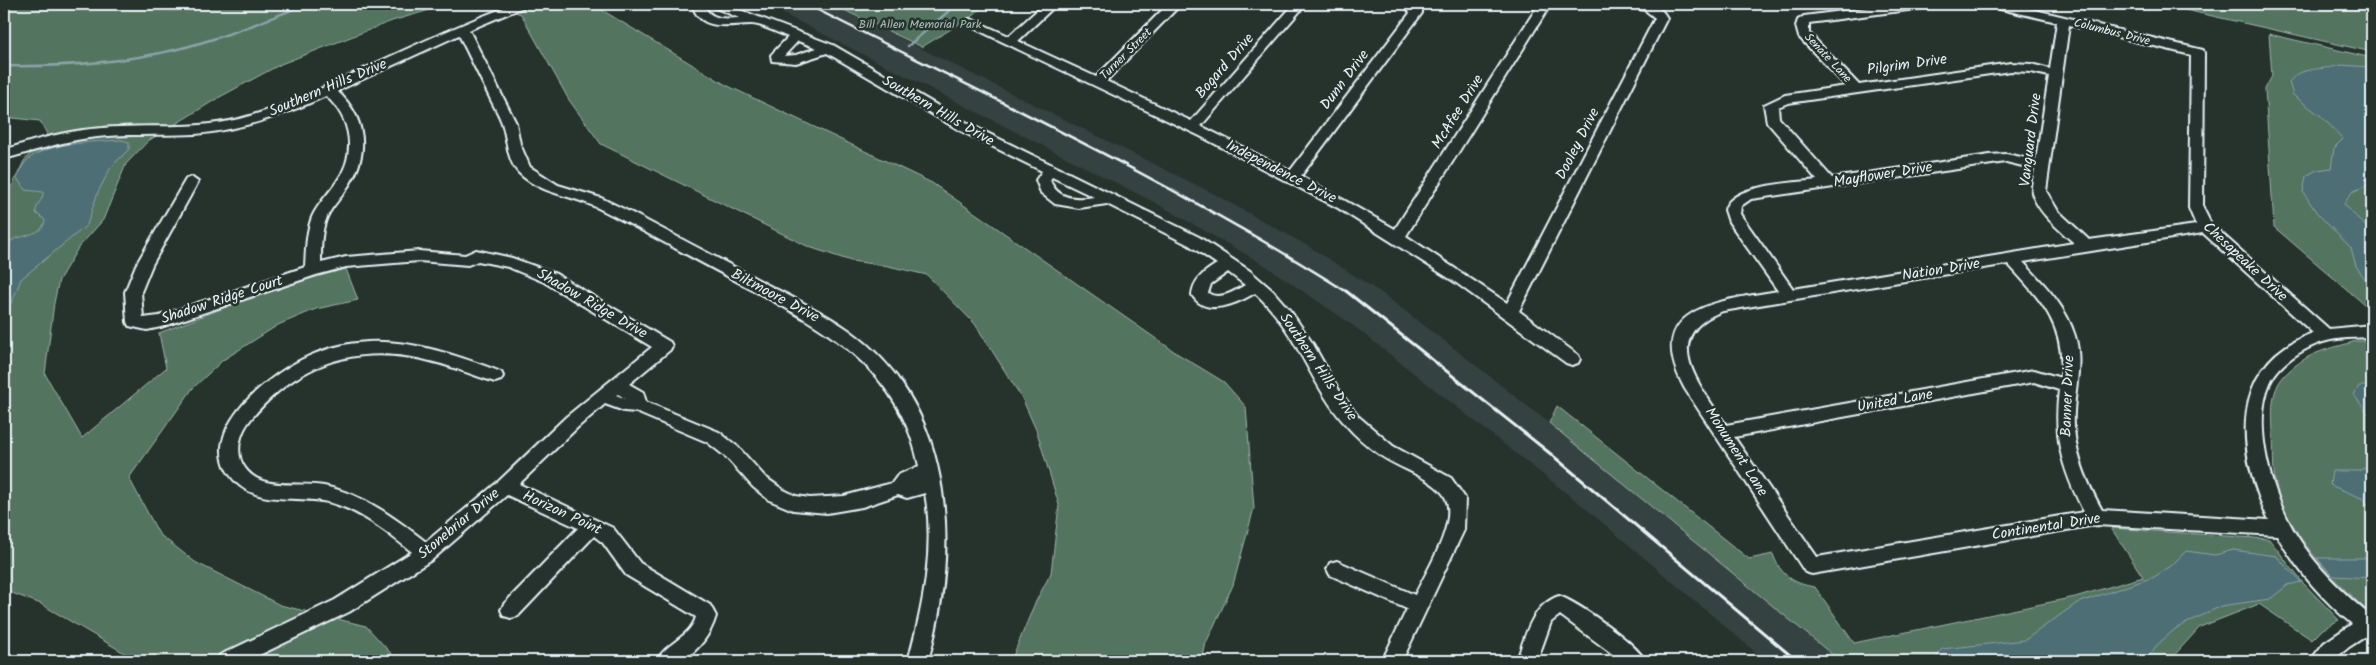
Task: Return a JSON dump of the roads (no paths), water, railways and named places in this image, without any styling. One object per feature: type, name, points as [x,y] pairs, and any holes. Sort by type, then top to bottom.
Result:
[{"type":"street","name":"Southern Hills Drive","points":[[4,155],[38,143],[99,132],[176,132],[237,124],[281,110],[462,28],[525,4]]},
{"type":"street","name":"Southern Hills Drive","points":[[698,4],[703,14],[715,21],[731,23],[755,20]]},
{"type":"street","name":"Southern Hills Drive","points":[[713,4],[828,48],[966,128],[1049,171],[1194,241],[1267,295],[1286,317],[1308,348],[1334,397],[1352,421],[1387,451],[1445,483],[1456,498],[1455,530],[1392,661]]},
{"type":"street","points":[[1010,42],[1051,4]]},
{"type":"street","name":"Turner Street","points":[[1097,83],[1175,4]]},
{"type":"street","name":"Bogard Drive","points":[[1193,127],[1300,4]]},
{"type":"street","name":"Dunn Drive","points":[[1293,177],[1416,13],[1416,9],[1410,4]]},
{"type":"street","name":"McAfee Drive","points":[[1398,238],[1545,4]]},
{"type":"street","name":"Dooley Drive","points":[[1510,314],[1661,18],[1659,13],[1653,9],[1633,4]]},
{"type":"street","name":"Senate Lane","points":[[1856,89],[1803,34],[1802,26],[1804,20],[1923,4]]},
{"type":"street","name":"Columbus Drive","points":[[1996,4],[2198,53]]},
{"type":"street","name":"Vanguard Drive","points":[[2064,21],[2039,191],[2042,201],[2086,246]]},
{"type":"street","name":"Independence Drive","points":[[969,23],[1193,127],[1293,177],[1398,238],[1510,314],[1572,359]]},
{"type":"street","name":"Biltmoore Drive","points":[[462,28],[509,123],[513,144],[524,170],[554,188],[596,201],[626,216],[819,319],[862,350],[886,375],[903,399],[918,433],[932,477],[937,501],[936,564],[927,634],[918,661]]},
{"type":"street","points":[[796,36],[777,55],[777,58],[789,60],[828,48]]},
{"type":"street","name":"Chesapeake Drive","points":[[2198,53],[2196,208],[2199,218],[2206,228],[2325,335]]},
{"type":"street","name":"Pilgrim Drive","points":[[1828,183],[1772,119],[1770,113],[1771,105],[1785,99],[2011,67],[2031,68],[2055,74]]},
{"type":"street","points":[[313,270],[315,231],[319,218],[348,175],[356,146],[354,124],[349,110],[328,90]]},
{"type":"street","name":"Mayflower Drive","points":[[1789,294],[1734,220],[1731,211],[1733,203],[1748,195],[1990,159],[2006,158],[2043,166]]},
{"type":"street","name":"Shadow Ridge Court","points":[[191,182],[144,265],[133,292],[135,322],[147,324],[162,321],[313,270]]},
{"type":"street","name":"Nation Drive","points":[[1684,330],[1705,311],[1789,294],[2206,228]]},
{"type":"street","name":"Shadow Ridge Drive","points":[[313,270],[346,262],[386,258],[419,256],[468,260],[476,255],[495,258],[528,268],[550,278],[664,346]]},
{"type":"street","name":"Banner Drive","points":[[2011,258],[2048,299],[2068,337],[2072,362],[2064,422],[2068,454],[2080,486],[2096,517]]},
{"type":"street","points":[[1228,265],[1205,282],[1200,291],[1202,298],[1211,302],[1218,302],[1245,293],[1256,286]]},
{"type":"street","name":"Monument Lane","points":[[1684,330],[1679,353],[1686,375],[1812,566]]},
{"type":"street","points":[[2320,661],[2332,647],[2346,636],[2370,627],[2316,576],[2281,528],[2272,510],[2260,478],[2255,409],[2257,394],[2264,374],[2280,358],[2300,345],[2325,335],[2372,331]]},
{"type":"street","name":"Stonebriar Drive","points":[[227,661],[342,606],[426,553],[505,486],[610,390],[664,346]]},
{"type":"street","points":[[426,553],[394,528],[348,502],[322,493],[273,490],[248,482],[235,468],[230,453],[235,430],[258,399],[289,374],[315,361],[358,348],[393,348],[458,362],[495,376]]},
{"type":"street","name":"United Lane","points":[[1722,432],[2034,376],[2068,386]]},
{"type":"street","points":[[610,390],[626,405],[638,405],[651,412],[699,429],[715,438],[731,450],[747,470],[772,493],[795,504],[817,508],[845,504],[898,488],[907,491],[932,477]]},
{"type":"street","name":"Horizon Point","points":[[505,486],[606,533],[614,542],[625,562],[632,569],[656,585],[696,605],[706,616],[702,629],[693,640],[667,661]]},
{"type":"street","name":"Continental Drive","points":[[1812,566],[2096,517],[2281,528]]},
{"type":"street","points":[[511,610],[592,526]]},
{"type":"street","points":[[1336,569],[1418,605]]},
{"type":"street","points":[[1527,661],[1543,617],[1559,604],[1621,647],[1636,661]]},
{"type":"water","points":[[2341,65],[2369,67],[2372,70],[2372,183],[2352,192],[2344,204],[2372,233],[2372,289],[2356,266],[2351,248],[2317,213],[2303,192],[2306,176],[2317,170],[2331,168],[2334,148],[2343,139],[2321,116],[2293,95],[2289,82],[2300,73],[2306,71]]},
{"type":"water","points":[[121,140],[129,142],[129,149],[111,167],[98,192],[87,225],[21,279],[12,302],[4,309],[4,264],[8,247],[12,240],[37,232],[44,225],[45,220],[36,213],[43,192],[25,190],[17,178],[24,164],[31,157],[55,147],[69,144]]},
{"type":"water","points":[[2359,386],[2372,386],[2372,419],[2354,395]]},
{"type":"water","points":[[2372,465],[2372,510],[2364,499],[2330,485],[2332,471],[2358,471]]},
{"type":"water","points":[[2233,550],[2276,556],[2301,582],[2288,585],[2270,599],[2221,606],[2175,629],[2156,646],[2146,661],[1934,661],[1942,649],[2025,640],[2077,603],[2154,577],[2171,566],[2186,551],[2215,555]]},
{"type":"water","points":[[2317,558],[2372,558],[2372,578],[2333,576]]},
{"type":"waterway","points":[[4,66],[47,66],[89,63],[132,58],[174,50],[225,35],[307,4]]},
{"type":"waterway","points":[[908,46],[957,4]]},
{"type":"railway","points":[[806,4],[1148,177],[1282,252],[1347,292]]},
{"type":"railway","points":[[1346,291],[1552,455],[1797,661]]},
{"type":"park label","name":"Bill Allen Memorial Park","points":[[920,24]]}]
